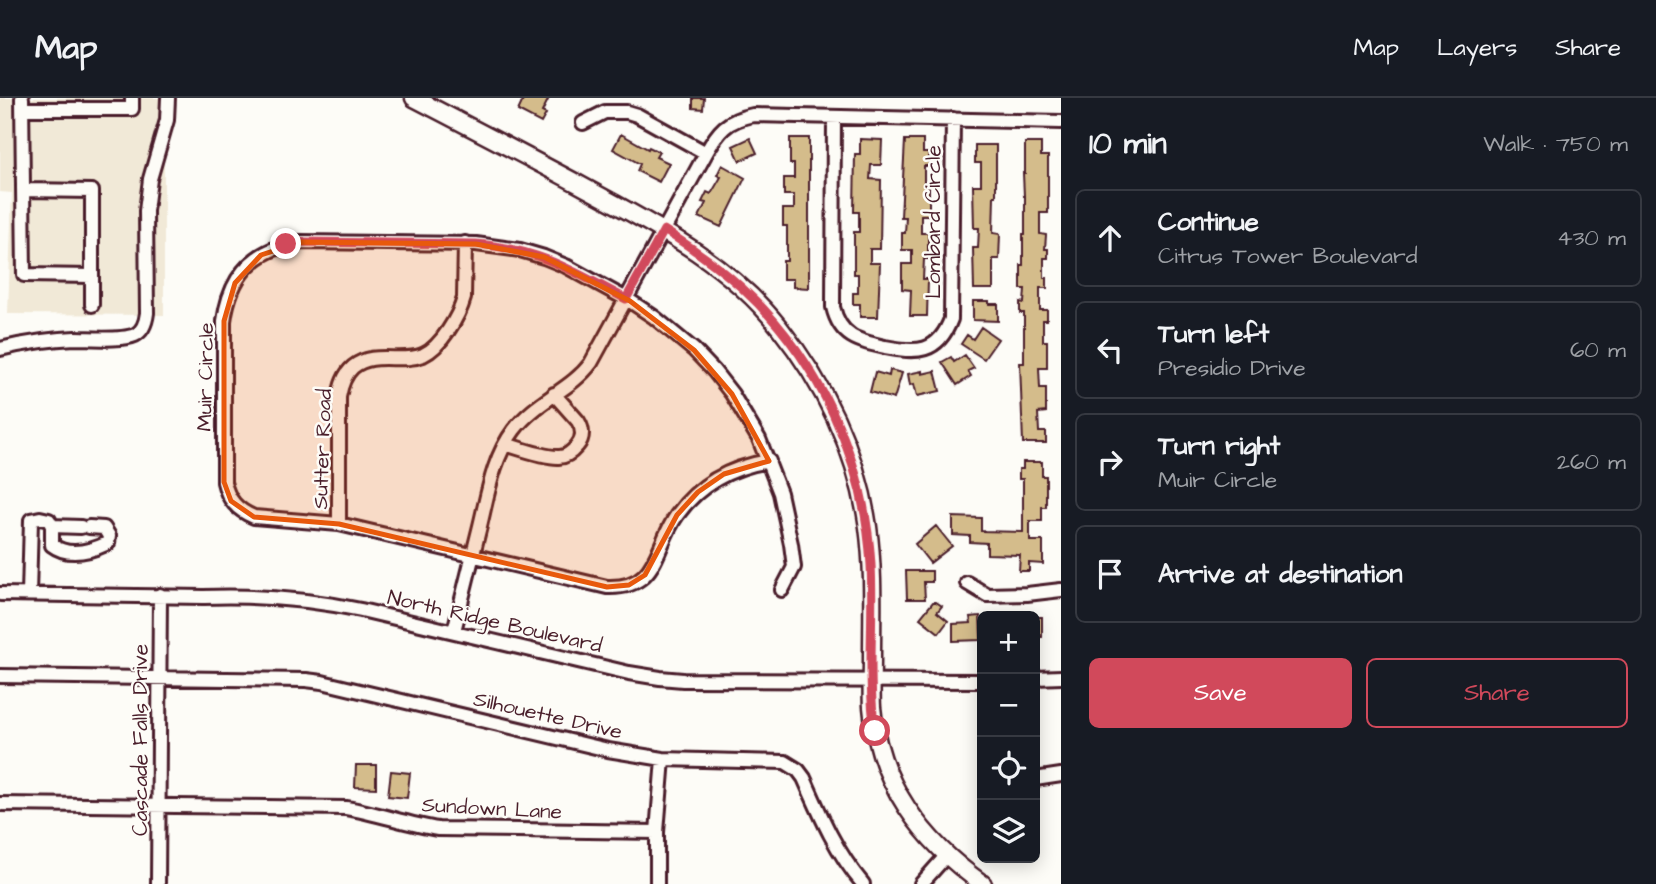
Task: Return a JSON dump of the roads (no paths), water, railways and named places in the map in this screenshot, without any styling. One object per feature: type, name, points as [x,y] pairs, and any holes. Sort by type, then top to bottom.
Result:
[{"type":"main road","points":[[414,98],[664,230],[693,248],[761,307],[797,350],[830,404],[855,467],[863,498],[868,528],[872,607],[872,706],[879,747],[898,793],[926,834],[946,856],[983,884]]},
{"type":"street","points":[[92,276],[24,275],[22,103],[132,109],[132,98]]},
{"type":"street","points":[[0,349],[25,342],[136,335],[145,325],[148,313],[146,211],[150,179],[167,120],[168,98]]},
{"type":"street","points":[[583,124],[604,112],[627,112],[706,153]]},
{"type":"street","points":[[454,631],[493,471],[505,444],[524,418],[576,379],[591,363],[706,153],[723,128],[742,117],[752,115],[1061,122]]},
{"type":"street","name":"Lombard Circle","points":[[834,117],[835,316],[839,325],[853,338],[906,351],[926,348],[934,343],[942,336],[951,319],[954,119]]},
{"type":"street","points":[[24,190],[92,191],[92,305]]},
{"type":"street","name":"Muir Circle","points":[[769,461],[724,474],[698,492],[686,503],[668,528],[651,568],[629,585],[618,588],[339,524],[254,517],[237,507],[226,492],[224,482],[224,321],[230,293],[242,272],[261,255],[286,244],[300,242],[496,245],[544,257],[566,266],[626,299],[673,331],[714,371],[745,414],[769,461],[786,515],[794,567],[782,590]]},
{"type":"street","name":"Sutter Road","points":[[339,524],[339,397],[344,379],[356,365],[365,360],[415,357],[440,343],[458,314],[464,298],[465,243]]},
{"type":"street","points":[[505,444],[555,458],[568,454],[578,445],[581,426],[554,394]]},
{"type":"street","points":[[29,594],[31,520],[50,520],[52,545],[60,551],[92,551],[108,543],[109,536],[104,528],[52,526]]},
{"type":"street","points":[[967,583],[987,595],[1061,590]]},
{"type":"street","name":"North Ridge Boulevard","points":[[0,594],[244,596],[317,601],[660,678],[977,681]]},
{"type":"street","name":"Cascade Falls Drive","points":[[159,884],[160,595]]},
{"type":"street","name":"Silhouette Drive","points":[[0,676],[322,682],[608,750],[663,759],[785,762],[798,770],[804,778],[829,834],[863,884]]},
{"type":"street","points":[[1040,678],[1061,677]]},
{"type":"street","points":[[657,884],[657,832],[663,759]]},
{"type":"street","points":[[1040,778],[1061,775]]},
{"type":"street","name":"Sundown Lane","points":[[0,804],[346,808],[452,830],[657,832]]},
{"type":"street","points":[[921,884],[946,856]]}]
